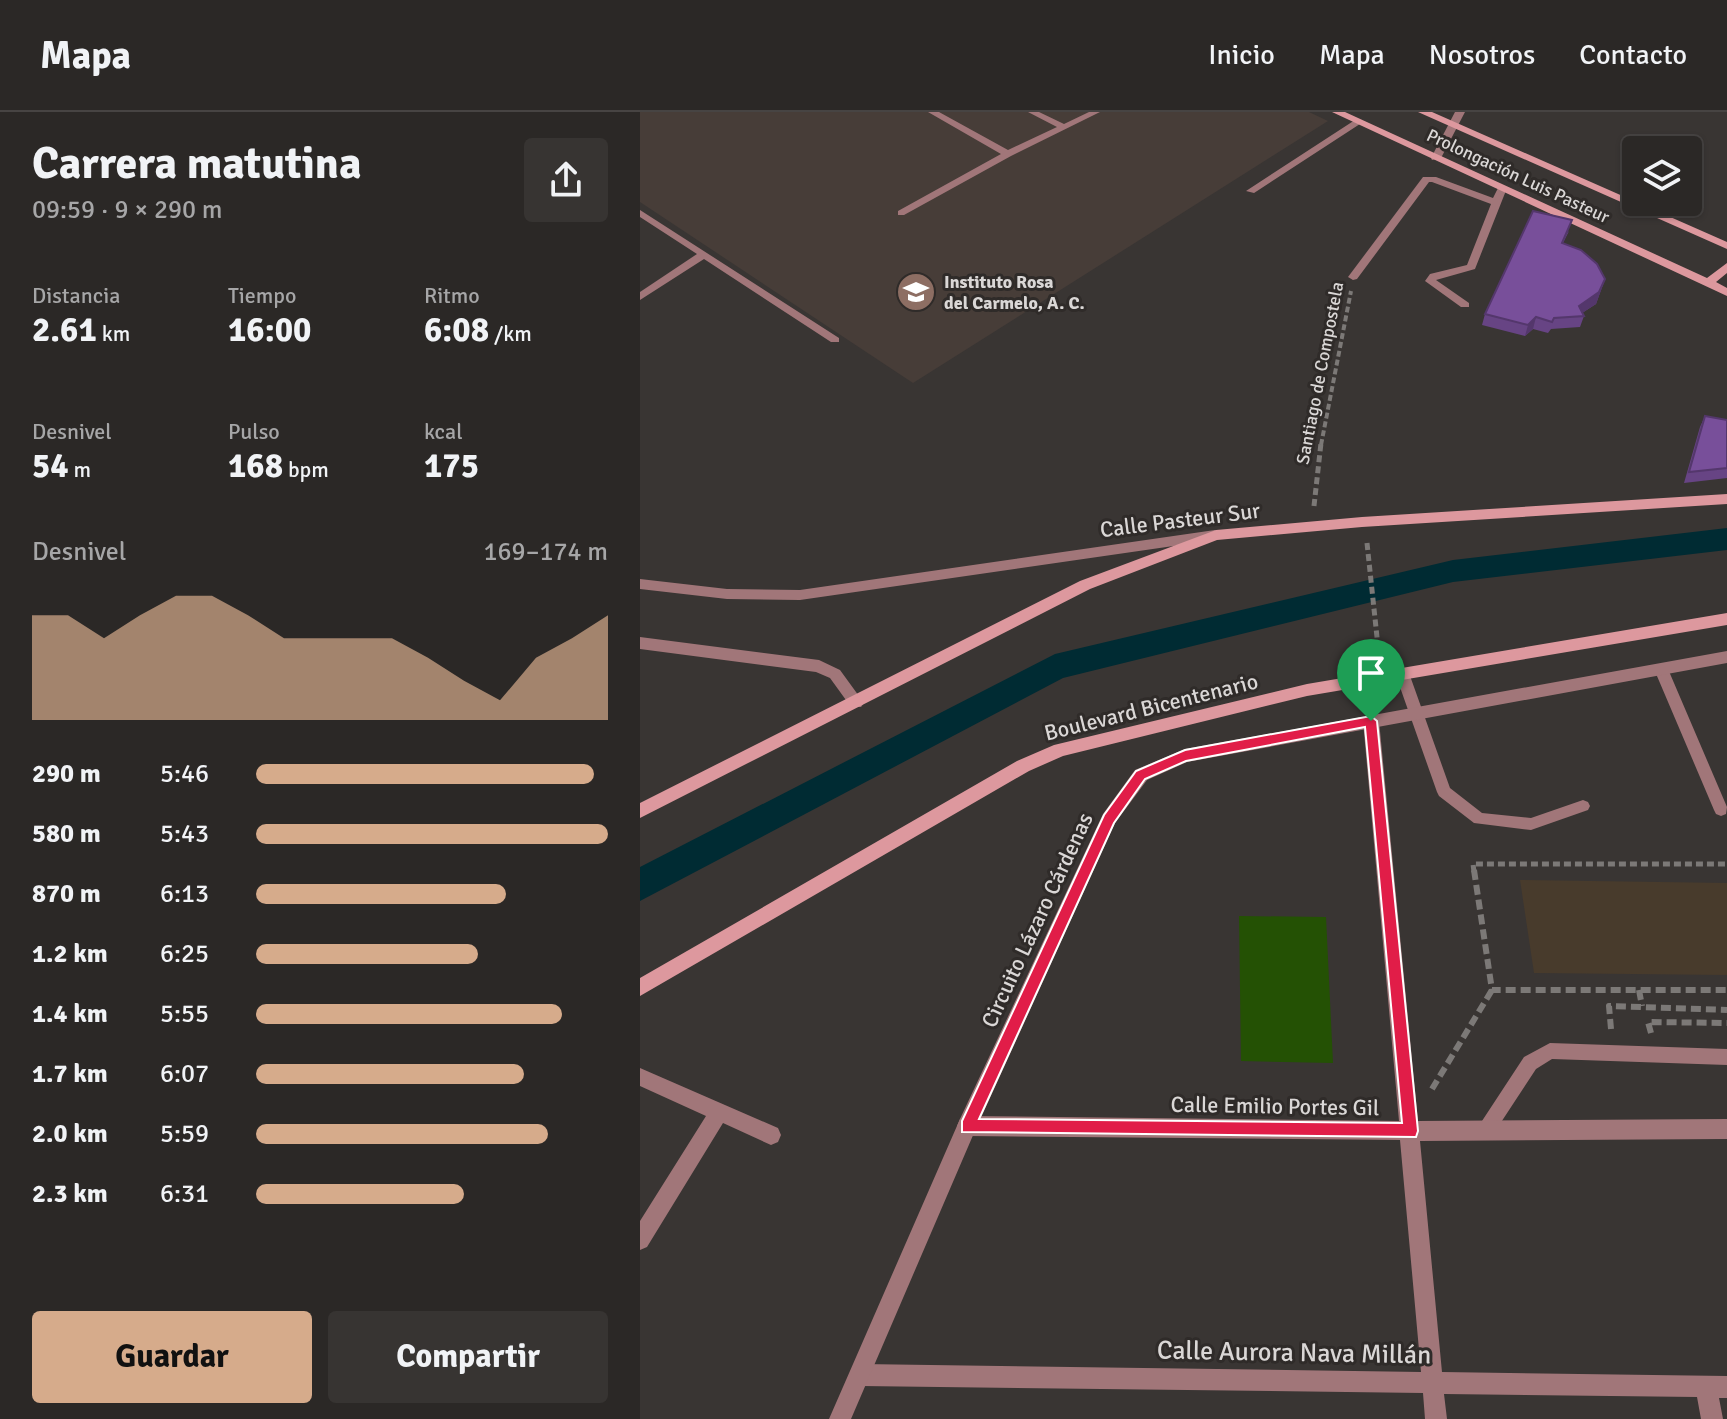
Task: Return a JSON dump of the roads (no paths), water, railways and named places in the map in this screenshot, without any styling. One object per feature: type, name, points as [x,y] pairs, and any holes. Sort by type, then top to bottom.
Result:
[{"type":"main road","name":"Prolongación Luis Pasteur","points":[[1337,112],[1727,292]]},
{"type":"main road","name":"Prolongación Luis Pasteur","points":[[1423,112],[1727,246]]},
{"type":"main road","points":[[1708,283],[1727,267]]},
{"type":"main road","name":"Calle Pasteur Sur","points":[[1216,535],[1727,499]]},
{"type":"main road","points":[[640,811],[1085,585],[1216,535]]},
{"type":"main road","name":"Boulevard Bicentenario","points":[[640,988],[1023,766],[1060,750],[1307,690],[1727,619]]},
{"type":"street","points":[[1436,158],[1460,112]]},
{"type":"street","name":"Calle Pasteur Sur","points":[[640,584],[727,594],[800,595],[1216,535]]},
{"type":"street","points":[[640,643],[819,666],[835,674],[856,703]]},
{"type":"street","name":"Circuito Lázaro Cárdenas","points":[[840,1419],[967,1126],[1109,819],[1141,775],[1185,756],[1727,657]]},
{"type":"street","points":[[1371,721],[1436,1419]]},
{"type":"street","points":[[640,1077],[771,1135]]},
{"type":"street","points":[[640,1240],[720,1111]]},
{"type":"street","name":"Calle Emilio Portes Gil","points":[[967,1126],[1411,1131],[1727,1129]]},
{"type":"street","name":"Calle Aurora Nava Millán","points":[[861,1375],[1716,1386]]},
{"type":"street","points":[[1712,1419],[1716,1386]]},
{"type":"lane","points":[[932,112],[1008,154]]},
{"type":"lane","points":[[1032,112],[1064,127]]},
{"type":"lane","points":[[901,213],[1008,154],[1096,112]]},
{"type":"lane","points":[[1251,191],[1358,122]]},
{"type":"lane","name":"Santiago de Compostela","points":[[1353,277],[1426,179],[1497,203]]},
{"type":"lane","points":[[1465,305],[1430,281],[1434,276],[1471,267],[1502,188]]},
{"type":"lane","points":[[643,219],[704,254],[835,340]]},
{"type":"lane","points":[[640,297],[704,254]]},
{"type":"lane","points":[[1661,669],[1721,810]]},
{"type":"lane","points":[[1402,673],[1413,712],[1444,792],[1479,819],[1531,824],[1583,806]]},
{"type":"lane","points":[[1486,1130],[1530,1063],[1550,1051],[1727,1057]]},
{"type":"waterway","points":[[640,885],[1055,667],[1453,571],[1727,539]]},
{"type":"place","name":"Instituto Rosa del Carmelo, A. C.","points":[[916,292]]}]
